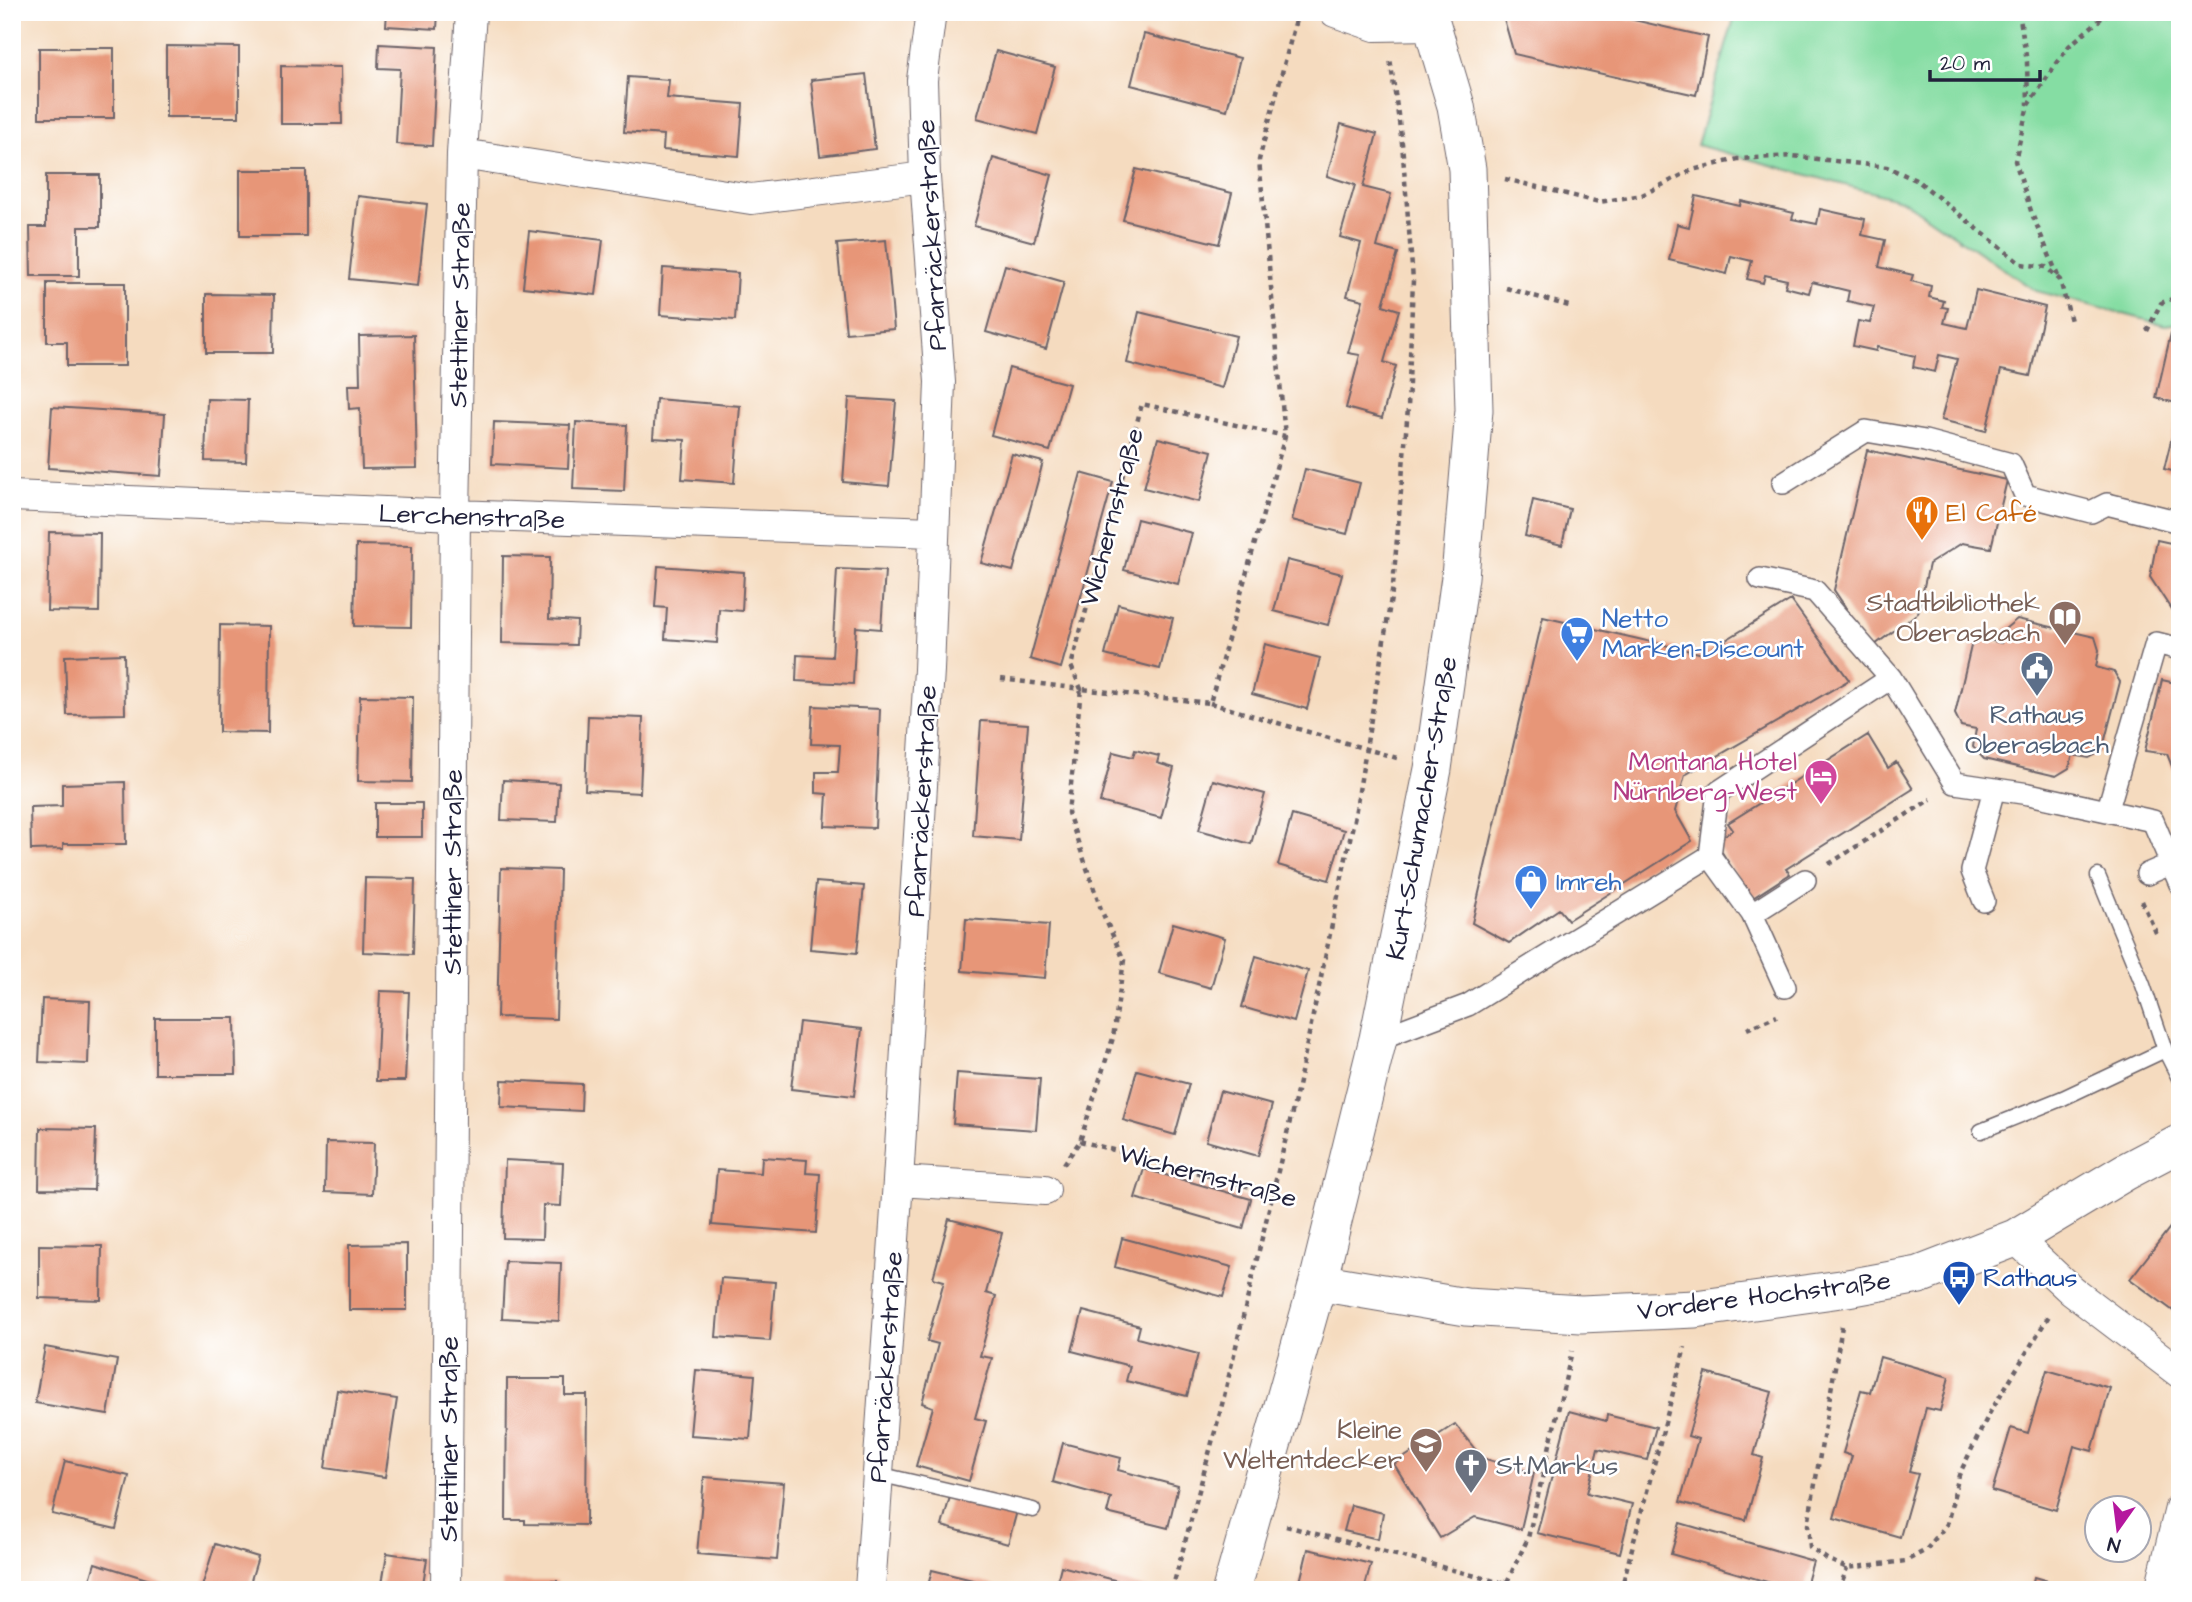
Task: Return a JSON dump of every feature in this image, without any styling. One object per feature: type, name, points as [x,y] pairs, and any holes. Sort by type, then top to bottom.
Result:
[{"type":"street","name":"Stettiner Straße","points":[[446,1590],[455,515],[462,154],[471,12]]},
{"type":"street","name":"Pfarräckerstraße","points":[[870,1590],[928,684],[940,382],[925,177],[922,80],[931,12]]},
{"type":"street","points":[[1335,12],[1375,26],[1430,19]]},
{"type":"street","name":"Kurt-Schumacher-Straße","points":[[1231,1590],[1318,1282],[1378,1040],[1433,769],[1460,577],[1474,410],[1467,169],[1455,106],[1430,19]]},
{"type":"street","points":[[462,154],[751,199],[925,177]]},
{"type":"street","points":[[1783,483],[1866,431],[1925,441],[2011,464],[2025,495],[2091,512],[2107,504],[2180,522]]},
{"type":"street","name":"Lerchenstraße","points":[[12,496],[933,532]]},
{"type":"street","points":[[1760,579],[1815,591],[1891,678],[1955,783],[2108,809],[2153,821],[2176,862],[2180,884]]},
{"type":"street","points":[[2108,809],[2156,643],[2180,649]]},
{"type":"street","points":[[1784,987],[1752,914],[1710,856],[1718,792],[1891,678]]},
{"type":"street","points":[[1984,901],[1972,872],[1994,789]]},
{"type":"street","points":[[1378,1040],[1468,1005],[1710,856]]},
{"type":"street","points":[[2147,874],[2176,862]]},
{"type":"street","points":[[1752,914],[1805,880]]},
{"type":"street","name":"Vordere Hochstraße","points":[[1318,1282],[1466,1307],[1581,1314],[1695,1308],[1848,1287],[1919,1275],[2015,1238],[2125,1172],[2180,1143]]},
{"type":"street","points":[[898,1181],[1045,1190]]},
{"type":"street","points":[[2015,1238],[2072,1291],[2180,1373]]},
{"type":"street","points":[[2160,1590],[2180,1508]]},
{"type":"lane","points":[[2098,876],[2143,985],[2165,1050],[2180,1080]]},
{"type":"lane","points":[[1981,1131],[2063,1098],[2165,1050]]},
{"type":"lane","points":[[878,1474],[1033,1510]]},
{"type":"path","points":[[1210,703],[1285,436],[1259,160],[1298,12]]},
{"type":"path","points":[[2019,12],[2027,62],[2028,105],[2015,161],[2032,214],[2060,280],[2071,321]]},
{"type":"path","points":[[2028,105],[2069,46],[2104,16],[2115,12]]},
{"type":"path","points":[[1172,1590],[1220,1413],[1274,1193],[1355,815],[1392,586],[1412,351],[1413,280],[1402,143],[1386,26]]},
{"type":"path","points":[[1467,169],[1599,202],[1642,195],[1692,170],[1738,159],[1792,156],[1887,167],[1918,181],[2021,264],[2046,267],[2060,280]]},
{"type":"path","points":[[1471,278],[1569,306]]},
{"type":"path","points":[[2147,331],[2161,303],[2180,296]]},
{"type":"path","name":"Wichernstraße","points":[[1045,1190],[1080,1140],[1113,1038],[1125,960],[1102,912],[1068,813],[1082,689],[1071,666],[1142,404],[1285,436]]},
{"type":"path","points":[[1001,679],[1210,703],[1433,769]]},
{"type":"path","points":[[1805,880],[1955,783]]},
{"type":"path","points":[[2142,900],[2157,935]]},
{"type":"path","points":[[1747,1029],[1777,1016]]},
{"type":"path","name":"Wichernstraße","points":[[1080,1140],[1335,1210]]},
{"type":"path","points":[[1848,1287],[1808,1525],[1810,1547],[1847,1568],[1906,1561],[1926,1550],[1947,1524],[1959,1475],[1989,1414],[2046,1318],[2072,1291]]},
{"type":"path","points":[[1620,1590],[1695,1308]]},
{"type":"path","points":[[1252,1517],[1506,1584],[1528,1538],[1581,1314]]},
{"type":"path","points":[[1839,1590],[1847,1568]]},
{"type":"green space","points":[[1736,12],[2180,12],[2180,323],[2165,325],[2036,291],[1904,201],[1697,145]]},
{"type":"building","points":[[387,12],[438,12],[437,29],[386,26]]},
{"type":"building","points":[[1502,12],[1599,12],[1708,37],[1696,95],[1514,54]]},
{"type":"building","points":[[1144,34],[1240,58],[1227,110],[1131,85]]},
{"type":"building","points":[[379,44],[437,47],[432,146],[396,144],[400,69],[378,68]]},
{"type":"building","points":[[166,46],[239,47],[239,117],[166,117]]},
{"type":"building","points":[[39,48],[114,48],[114,118],[39,118]]},
{"type":"building","points":[[996,51],[1055,67],[1037,134],[977,118]]},
{"type":"building","points":[[281,66],[341,67],[342,124],[281,124]]},
{"type":"building","points":[[866,74],[875,149],[820,156],[811,80]]},
{"type":"building","points":[[628,77],[669,80],[667,98],[743,104],[739,156],[663,150],[664,135],[624,132]]},
{"type":"building","points":[[1341,124],[1377,134],[1363,187],[1391,194],[1377,247],[1398,253],[1383,305],[1399,310],[1384,362],[1396,366],[1382,418],[1346,408],[1360,355],[1348,353],[1363,300],[1347,296],[1361,243],[1340,237],[1355,185],[1327,176]]},
{"type":"building","points":[[993,158],[1052,175],[1034,242],[974,226]]},
{"type":"building","points":[[1136,169],[1232,193],[1219,244],[1123,220]]},
{"type":"building","points":[[240,170],[306,170],[306,236],[240,236]]},
{"type":"building","points":[[46,175],[100,175],[100,227],[79,227],[79,276],[31,276],[30,227],[46,227]]},
{"type":"building","points":[[358,196],[427,204],[418,286],[349,279]]},
{"type":"building","points":[[1696,196],[1740,206],[1741,201],[1794,213],[1792,219],[1817,224],[1820,209],[1865,219],[1862,235],[1885,240],[1879,267],[1913,275],[1911,281],[1931,286],[1929,297],[1944,301],[1942,307],[1948,308],[1944,323],[1967,328],[1976,290],[2045,307],[2030,376],[2001,370],[1986,431],[1941,420],[1957,359],[1939,355],[1935,372],[1913,367],[1915,356],[1877,347],[1876,351],[1853,346],[1858,321],[1870,323],[1874,307],[1847,301],[1849,291],[1812,282],[1809,293],[1785,287],[1787,280],[1765,275],[1763,283],[1747,279],[1752,261],[1731,256],[1727,274],[1669,260],[1677,224],[1689,227]]},
{"type":"building","points":[[529,231],[603,240],[596,295],[523,287]]},
{"type":"building","points":[[886,240],[894,329],[846,333],[837,244]]},
{"type":"building","points":[[1005,265],[1064,282],[1046,349],[986,332]]},
{"type":"building","points":[[663,268],[738,273],[735,320],[660,315]]},
{"type":"building","points":[[47,283],[125,283],[125,366],[67,366],[67,342],[47,342]]},
{"type":"building","points":[[206,294],[274,295],[273,353],[206,353]]},
{"type":"building","points":[[1139,312],[1236,336],[1222,388],[1127,363]]},
{"type":"building","points":[[2171,333],[2180,335],[2180,404],[2156,398]]},
{"type":"building","points":[[414,335],[417,468],[362,469],[360,408],[349,409],[348,385],[360,385],[359,336]]},
{"type":"building","points":[[1009,368],[1069,384],[1050,451],[991,435]]},
{"type":"building","points":[[849,398],[896,401],[889,486],[843,482]]},
{"type":"building","points":[[207,399],[248,400],[246,462],[205,461]]},
{"type":"building","points":[[656,399],[740,406],[734,483],[682,479],[685,440],[653,438]]},
{"type":"building","points":[[52,407],[165,414],[161,476],[48,468]]},
{"type":"building","points":[[2180,408],[2180,473],[2164,469]]},
{"type":"building","points":[[494,422],[570,425],[568,468],[492,464]]},
{"type":"building","points":[[576,422],[627,425],[624,491],[573,489]]},
{"type":"building","points":[[1158,438],[1212,451],[1199,502],[1144,488]]},
{"type":"building","points":[[1867,450],[2007,480],[1991,548],[1962,543],[1929,564],[1918,613],[1872,647],[1834,590]]},
{"type":"building","points":[[1012,454],[1043,462],[1013,571],[981,563]]},
{"type":"building","points":[[1305,469],[1360,483],[1347,534],[1292,520]]},
{"type":"building","points":[[1081,473],[1113,482],[1061,668],[1030,659]]},
{"type":"building","points":[[1533,500],[1570,509],[1562,545],[1525,536]]},
{"type":"building","points":[[1137,519],[1192,533],[1178,584],[1124,570]]},
{"type":"building","points":[[49,532],[100,533],[99,612],[47,611]]},
{"type":"building","points":[[2157,540],[2180,545],[2180,623],[2150,577]]},
{"type":"building","points":[[356,545],[412,546],[411,627],[354,626]]},
{"type":"building","points":[[503,556],[550,557],[549,619],[577,621],[576,645],[502,643]]},
{"type":"building","points":[[1287,560],[1342,574],[1328,625],[1274,611]]},
{"type":"building","points":[[658,566],[744,572],[742,611],[719,609],[717,643],[665,639],[667,608],[655,607]]},
{"type":"building","points":[[837,569],[885,571],[881,629],[856,627],[853,684],[796,681],[797,655],[832,657]]},
{"type":"building","points":[[1791,600],[1849,680],[1685,775],[1675,811],[1692,841],[1568,920],[1559,909],[1509,943],[1472,923],[1543,617],[1703,654]]},
{"type":"building","points":[[1118,604],[1173,618],[1160,669],[1105,655]]},
{"type":"building","name":"Rathaus Oberasbach","points":[[2017,619],[2095,637],[2099,650],[2096,667],[2114,672],[2120,682],[2102,751],[2089,758],[2073,755],[2069,768],[2056,776],[1984,759],[1973,747],[1976,729],[1961,726],[1955,714],[1971,646],[1982,638],[2001,643],[2006,628]]},
{"type":"building","points":[[220,625],[269,626],[268,733],[219,732]]},
{"type":"building","points":[[1265,644],[1320,658],[1307,709],[1252,694]]},
{"type":"building","points":[[124,654],[125,714],[67,715],[65,656]]},
{"type":"building","points":[[2162,680],[2180,684],[2180,786],[2167,754],[2145,751]]},
{"type":"building","points":[[360,696],[413,697],[412,782],[358,781]]},
{"type":"building","points":[[813,706],[880,709],[875,828],[825,826],[827,794],[816,793],[816,772],[838,772],[840,745],[811,744]]},
{"type":"building","points":[[588,716],[643,718],[640,793],[585,790]]},
{"type":"building","points":[[981,721],[1028,724],[1019,840],[973,836]]},
{"type":"building","name":"Montana Hotel Nürnberg-West","points":[[1868,735],[1888,768],[1896,762],[1913,789],[1786,869],[1790,874],[1751,899],[1715,841],[1733,830],[1728,823]]},
{"type":"building","points":[[1135,750],[1159,756],[1157,763],[1174,768],[1161,818],[1100,802],[1113,752],[1133,757]]},
{"type":"building","points":[[503,780],[559,783],[557,822],[501,820]]},
{"type":"building","points":[[1213,780],[1265,794],[1251,844],[1199,830]]},
{"type":"building","points":[[125,782],[126,844],[63,844],[63,849],[31,850],[30,807],[62,806],[62,784]]},
{"type":"building","points":[[375,803],[422,803],[422,837],[375,837]]},
{"type":"building","points":[[1292,815],[1344,830],[1329,880],[1278,865]]},
{"type":"building","points":[[501,868],[560,870],[556,1019],[497,1017]]},
{"type":"building","points":[[365,878],[415,879],[413,954],[363,952]]},
{"type":"building","points":[[816,882],[864,886],[857,953],[810,949]]},
{"type":"building","points":[[966,919],[1049,925],[1045,978],[962,971]]},
{"type":"building","points":[[1173,923],[1225,938],[1211,988],[1159,973]]},
{"type":"building","points":[[1256,956],[1308,971],[1294,1022],[1242,1007]]},
{"type":"building","points":[[380,991],[409,992],[405,1081],[376,1081]]},
{"type":"building","points":[[42,999],[90,1001],[88,1064],[39,1062]]},
{"type":"building","points":[[155,1018],[235,1018],[236,1074],[155,1074]]},
{"type":"building","points":[[799,1022],[862,1029],[854,1096],[791,1089]]},
{"type":"building","points":[[1137,1070],[1189,1084],[1175,1135],[1123,1120]]},
{"type":"building","points":[[957,1073],[1040,1079],[1036,1130],[953,1124]]},
{"type":"building","points":[[502,1080],[582,1084],[581,1111],[501,1107]]},
{"type":"building","points":[[1220,1091],[1272,1105],[1258,1156],[1206,1141]]},
{"type":"building","points":[[40,1128],[96,1129],[94,1190],[39,1189]]},
{"type":"building","points":[[326,1142],[374,1143],[372,1194],[325,1192]]},
{"type":"building","points":[[762,1157],[807,1160],[806,1173],[820,1174],[816,1233],[712,1225],[717,1170],[761,1173]]},
{"type":"building","points":[[505,1160],[563,1163],[561,1206],[543,1205],[542,1239],[503,1238]]},
{"type":"building","points":[[1144,1169],[1251,1199],[1243,1229],[1135,1198]]},
{"type":"building","points":[[949,1219],[1002,1233],[986,1293],[996,1296],[980,1356],[992,1358],[975,1418],[986,1421],[969,1481],[916,1466],[933,1407],[922,1403],[938,1344],[927,1341],[944,1281],[933,1278]]},
{"type":"building","points":[[2172,1225],[2180,1231],[2180,1316],[2130,1279]]},
{"type":"building","points":[[1122,1238],[1232,1267],[1223,1297],[1115,1267]]},
{"type":"building","points":[[407,1244],[407,1310],[349,1310],[349,1245]]},
{"type":"building","points":[[39,1245],[102,1246],[101,1300],[39,1298]]},
{"type":"building","points":[[505,1261],[561,1263],[559,1321],[502,1318]]},
{"type":"building","points":[[721,1278],[775,1282],[770,1341],[716,1337]]},
{"type":"building","points":[[1083,1311],[1140,1326],[1137,1338],[1198,1354],[1187,1396],[1126,1381],[1130,1366],[1072,1351]]},
{"type":"building","points":[[45,1347],[117,1360],[108,1415],[35,1403]]},
{"type":"building","points":[[1880,1357],[1949,1377],[1940,1411],[1926,1408],[1909,1472],[1918,1474],[1900,1537],[1834,1518],[1852,1456],[1843,1453],[1861,1390],[1870,1392]]},
{"type":"building","points":[[696,1370],[755,1375],[750,1439],[690,1435]]},
{"type":"building","points":[[2047,1370],[2110,1388],[2092,1451],[2074,1446],[2056,1510],[1992,1491],[2011,1428],[2028,1433]]},
{"type":"building","points":[[1706,1373],[1772,1392],[1754,1455],[1763,1458],[1746,1520],[1680,1502],[1698,1439],[1688,1436]]},
{"type":"building","points":[[507,1379],[565,1379],[565,1395],[587,1395],[586,1525],[525,1524],[525,1520],[506,1520]]},
{"type":"building","points":[[337,1390],[397,1399],[385,1477],[325,1468]]},
{"type":"building","points":[[1569,1411],[1606,1421],[1607,1415],[1656,1427],[1647,1460],[1598,1449],[1587,1493],[1632,1504],[1620,1553],[1537,1533]]},
{"type":"building","name":"St.Markus","points":[[1455,1424],[1482,1458],[1534,1473],[1521,1529],[1475,1517],[1440,1538],[1394,1464]]},
{"type":"building","points":[[1063,1443],[1121,1458],[1118,1470],[1178,1486],[1168,1528],[1107,1513],[1111,1498],[1053,1482]]},
{"type":"building","points":[[65,1461],[129,1476],[116,1529],[52,1514]]},
{"type":"building","points":[[704,1477],[784,1483],[777,1560],[697,1554]]},
{"type":"building","points":[[951,1493],[1017,1511],[1008,1544],[942,1526]]},
{"type":"building","points":[[1351,1505],[1383,1513],[1378,1539],[1344,1531]]},
{"type":"building","points":[[1680,1523],[1813,1561],[1805,1590],[1795,1590],[1671,1554]]},
{"type":"building","points":[[215,1544],[258,1557],[248,1590],[201,1590]]},
{"type":"building","points":[[1308,1549],[1371,1564],[1364,1590],[1298,1590]]},
{"type":"building","points":[[387,1553],[427,1559],[422,1590],[381,1590]]},
{"type":"building","points":[[95,1563],[163,1584],[161,1590],[87,1590]]},
{"type":"building","points":[[1061,1566],[1149,1589],[1055,1590]]},
{"type":"building","points":[[932,1570],[997,1586],[996,1590],[927,1590]]},
{"type":"building","points":[[2034,1577],[2076,1589],[2076,1590],[2031,1590]]},
{"type":"building","points":[[502,1581],[557,1581],[557,1590],[502,1590]]},
{"type":"place","name":"El Café","points":[[1922,542]]},
{"type":"place","name":"Stadtbibliothek Oberasbach","points":[[2065,647]]},
{"type":"place","name":"Netto Marken-Discount","points":[[1577,663]]},
{"type":"place","name":"Rathaus Oberasbach","points":[[2037,698]]},
{"type":"place","name":"Montana Hotel Nürnberg-West","points":[[1821,806]]},
{"type":"place","name":"Imreh","points":[[1531,911]]},
{"type":"place","name":"Rathaus","points":[[1959,1307]]},
{"type":"place","name":"Kleine Weltentdecker","points":[[1426,1474]]},
{"type":"place","name":"St.Markus","points":[[1471,1495]]}]
